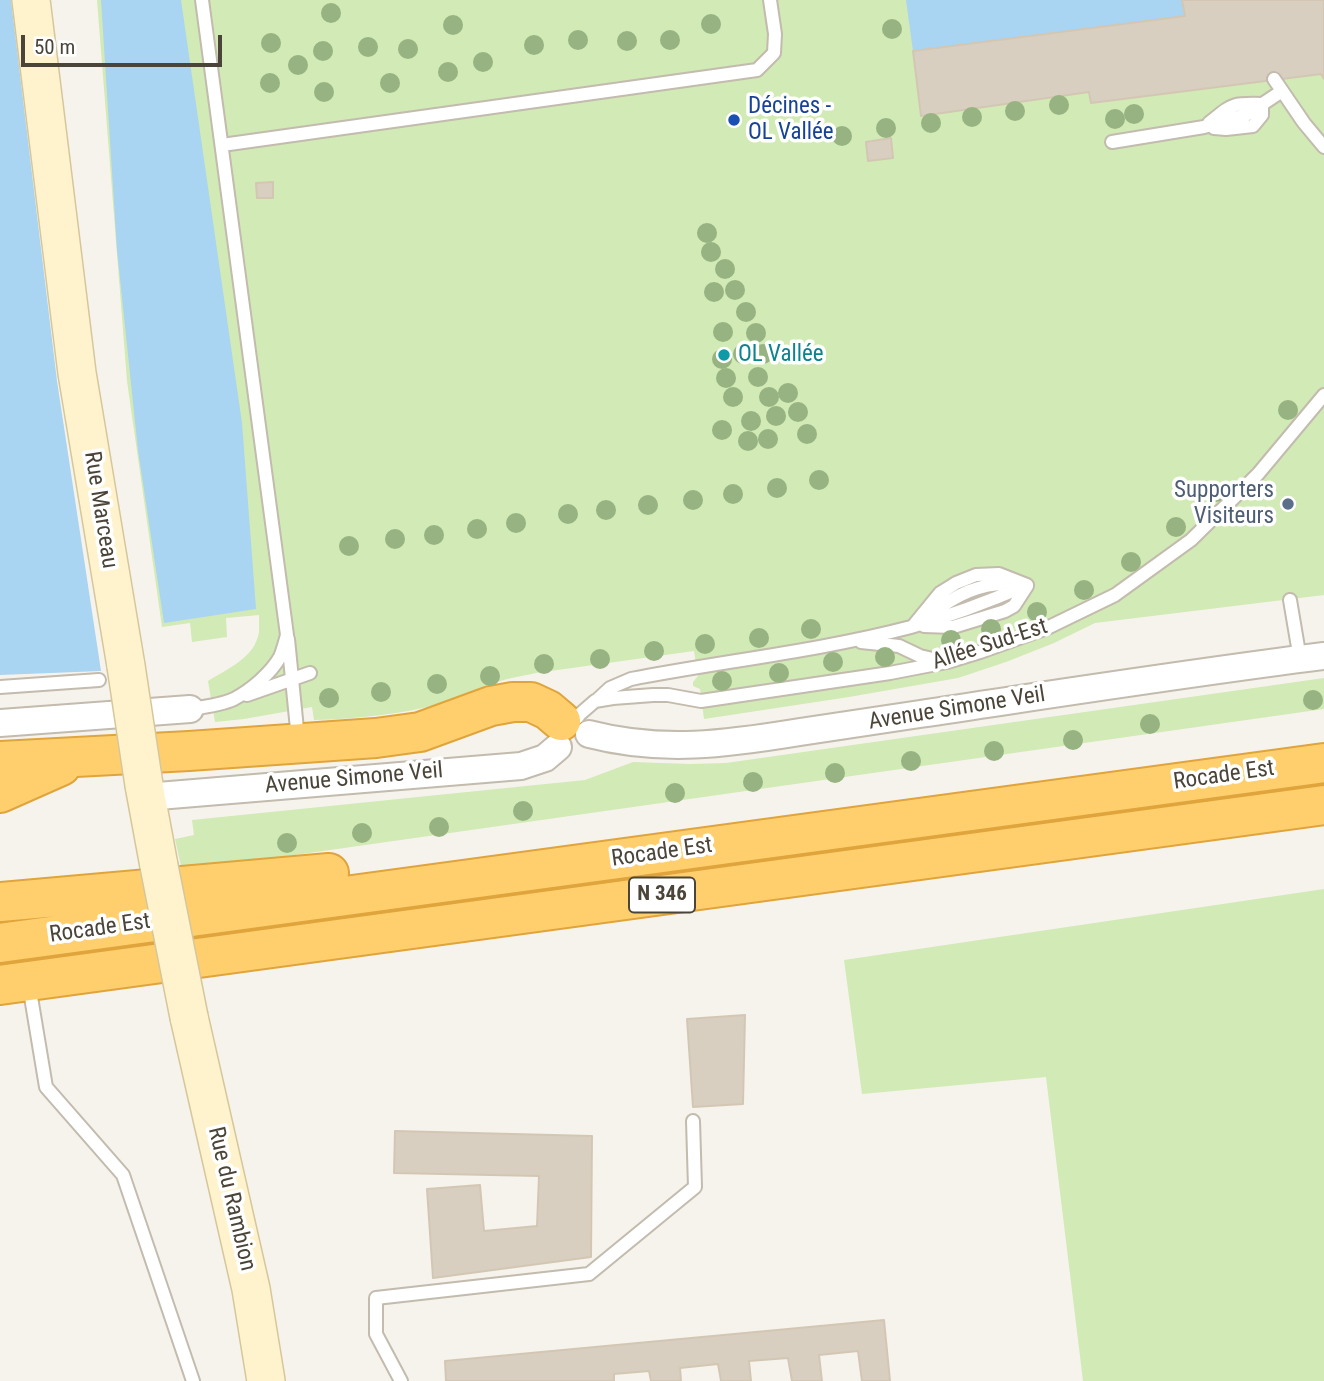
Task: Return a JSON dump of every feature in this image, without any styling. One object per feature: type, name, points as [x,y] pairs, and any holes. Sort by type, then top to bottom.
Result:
[{"type":"highway","points":[[0,761],[376,738],[420,732],[491,706],[513,702],[531,702],[576,724]]},
{"type":"highway","points":[[0,793],[79,758]]},
{"type":"highway","name":"Rocade Est","points":[[0,943],[1324,763]]},
{"type":"highway","name":"Rocade Est","points":[[14,983],[1324,805]]},
{"type":"highway","points":[[0,902],[384,869],[416,886]]},
{"type":"street","name":"Rue Marceau","points":[[32,0],[112,673],[145,791],[189,1017]]},
{"type":"street","name":"Avenue Simone Veil","points":[[145,791],[522,765],[545,758],[576,724],[607,738],[671,746],[700,746],[1312,657]]},
{"type":"street","points":[[0,723],[190,709]]},
{"type":"street","name":"Rue du Rambion","points":[[189,1017],[249,1277],[266,1381]]},
{"type":"lane","points":[[202,0],[288,635],[298,744]]},
{"type":"lane","points":[[222,145],[757,70],[774,53],[775,34],[770,0]]},
{"type":"lane","points":[[1274,79],[1324,147]]},
{"type":"lane","points":[[1112,142],[1203,127],[1246,115],[1282,91]]},
{"type":"lane","name":"Allée Sud-Est","points":[[576,724],[612,698],[668,695],[701,701],[890,673],[947,662],[1047,628],[1115,595],[1191,540],[1258,474],[1324,395]]},
{"type":"lane","points":[[576,724],[610,688],[631,679],[846,642],[913,626],[953,627],[1005,611],[1014,606],[1027,586],[994,584],[963,593],[951,598],[913,626]]},
{"type":"lane","points":[[1290,600],[1312,657]]},
{"type":"lane","points":[[234,699],[269,671],[280,657],[288,635]]},
{"type":"lane","points":[[846,642],[899,646],[919,656],[947,662]]},
{"type":"lane","points":[[0,687],[112,673]]},
{"type":"lane","points":[[190,709],[234,699],[310,673]]},
{"type":"lane","points":[[14,983],[46,1087],[123,1175],[193,1381]]},
{"type":"lane","points":[[401,1381],[376,1334],[376,1298],[589,1274],[695,1186],[693,1121]]},
{"type":"green space","name":"OL Vallée","points":[[97,0],[1324,0],[1324,595],[1095,623],[1054,643],[958,678],[704,719],[700,689],[693,686],[698,676],[694,651],[515,677],[444,703],[396,713],[314,720],[312,707],[215,722],[208,681],[239,662],[252,649],[259,632],[259,615],[226,618],[227,637],[192,642],[190,623],[162,627],[127,381]]},
{"type":"green space","points":[[1324,678],[1324,709],[182,871],[175,839],[194,835],[192,820],[585,780],[633,762],[726,763]]},
{"type":"green space","points":[[1324,889],[1324,1381],[1083,1381],[1046,1077],[862,1094],[844,960]]},
{"type":"water","points":[[0,0],[11,0],[57,381],[101,671],[0,675]]},
{"type":"water","points":[[101,0],[181,0],[242,423],[256,609],[164,623],[138,450],[117,250]]},
{"type":"water","points":[[906,0],[1182,0],[1185,16],[913,51]]},
{"type":"building","points":[[1182,0],[1324,0],[1324,79],[1321,74],[1091,103],[1089,92],[921,116],[913,51],[1185,16]]},
{"type":"building","points":[[891,138],[893,158],[868,161],[866,142]]},
{"type":"building","points":[[273,182],[273,198],[257,198],[256,183]]},
{"type":"building","points":[[745,1015],[743,1104],[693,1107],[687,1019]]},
{"type":"building","points":[[395,1131],[592,1136],[591,1257],[433,1278],[427,1189],[480,1185],[484,1231],[537,1226],[539,1176],[394,1173]]},
{"type":"building","points":[[884,1320],[890,1381],[862,1381],[858,1351],[819,1355],[822,1381],[792,1381],[788,1358],[749,1361],[751,1381],[721,1381],[718,1364],[680,1368],[681,1381],[651,1381],[649,1371],[614,1374],[614,1381],[446,1381],[445,1361]]},
{"type":"place","name":"Décines - OL Vallée","points":[[734,120]]},
{"type":"place","name":"OL Vallée","points":[[724,355]]},
{"type":"place","name":"Supporters Visiteurs","points":[[1288,504]]}]
